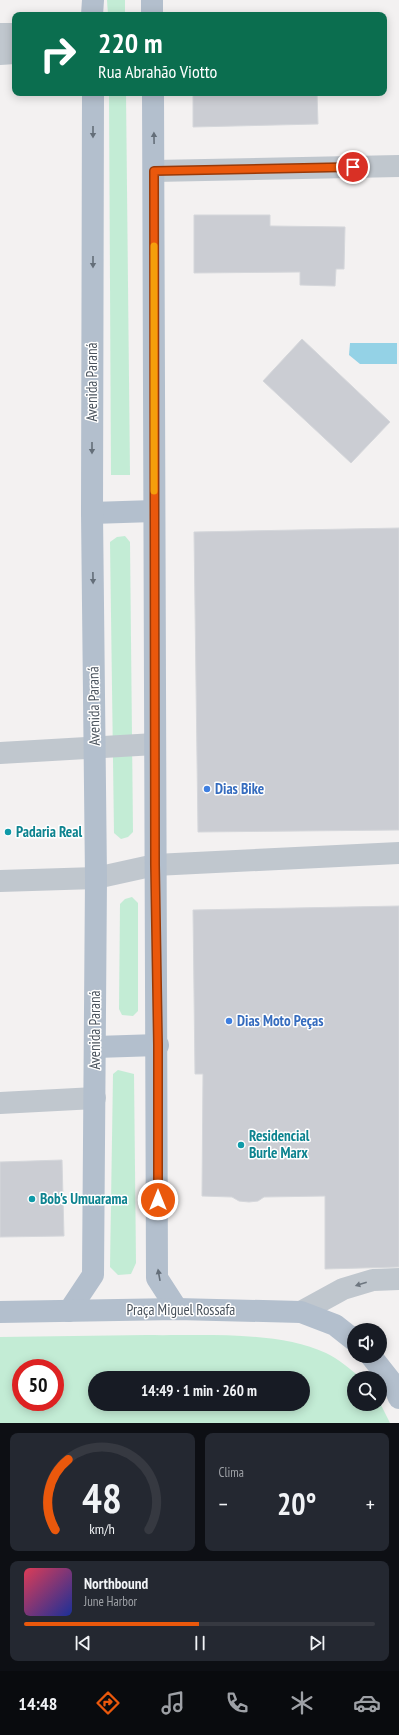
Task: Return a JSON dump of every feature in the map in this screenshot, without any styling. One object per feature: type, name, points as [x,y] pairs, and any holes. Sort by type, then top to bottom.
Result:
[{"type":"main road","points":[[92,0],[92,12]]},
{"type":"main road","points":[[152,0],[152,12]]},
{"type":"main road","name":"Avenida Paraná","points":[[69,1311],[93,1275],[96,1047],[96,878],[92,513],[93,96]]},
{"type":"main road","points":[[153,96],[155,865],[158,1045],[158,1278],[177,1309]]},
{"type":"main road","points":[[92,513],[154,511]]},
{"type":"main road","points":[[96,1047],[158,1045]]},
{"type":"main road","name":"Praça Miguel Rossafa","points":[[0,1312],[177,1309],[301,1312],[335,1325],[347,1334]]},
{"type":"main road","points":[[377,1363],[397,1388]]},
{"type":"street","points":[[0,34],[12,34]]},
{"type":"street","points":[[0,54],[12,53]]},
{"type":"street","points":[[154,171],[399,166]]},
{"type":"street","points":[[0,753],[155,744]]},
{"type":"street","points":[[0,882],[96,878],[155,865],[399,853]]},
{"type":"street","points":[[0,1103],[95,1098]]},
{"type":"street","points":[[301,1312],[343,1289],[373,1280],[399,1279]]},
{"type":"green space","points":[[107,0],[125,0],[125,12],[108,12]]},
{"type":"green space","points":[[109,96],[126,96],[130,475],[111,475]]},
{"type":"green space","points":[[125,536],[130,542],[133,832],[128,837],[121,839],[114,833],[110,542],[117,537]]},
{"type":"green space","points":[[132,897],[138,903],[138,1011],[133,1016],[122,1015],[119,1009],[120,904],[125,899]]},
{"type":"green space","points":[[118,1070],[134,1074],[136,1263],[131,1274],[118,1275],[110,1267],[113,1074]]},
{"type":"green space","points":[[214,1335],[262,1337],[306,1346],[326,1353],[353,1371],[347,1371],[347,1411],[384,1411],[390,1423],[0,1423],[0,1337]]},
{"type":"water","points":[[350,343],[397,343],[397,364],[360,364],[349,355]]},
{"type":"building","points":[[193,96],[317,96],[318,124],[193,127]]},
{"type":"building","points":[[194,215],[270,215],[270,226],[345,227],[344,269],[336,269],[335,286],[300,285],[300,272],[194,273]]},
{"type":"building","points":[[302,339],[390,422],[351,463],[263,381]]},
{"type":"building","points":[[399,528],[399,830],[198,832],[194,532]]},
{"type":"building","points":[[399,906],[399,1267],[325,1269],[325,1196],[264,1197],[258,1201],[249,1202],[239,1201],[232,1197],[202,1196],[203,1074],[195,1074],[193,910]]},
{"type":"building","name":"Bob's Umuarama","points":[[62,1160],[64,1236],[0,1237],[0,1162]]},
{"type":"slow traffic","points":[[154,246],[154,491]]},
{"type":"place","name":"Dias Bike","points":[[207,789]]},
{"type":"place","name":"Padaria Real","points":[[8,832]]},
{"type":"place","name":"Dias Moto Peças","points":[[229,1021]]},
{"type":"place","name":"Residencial Burle Marx","points":[[241,1145]]},
{"type":"place","name":"Bob's Umuarama","points":[[32,1199]]},
{"type":"route","points":[[158,1200],[158,1045],[155,865],[154,171],[353,167]]}]
